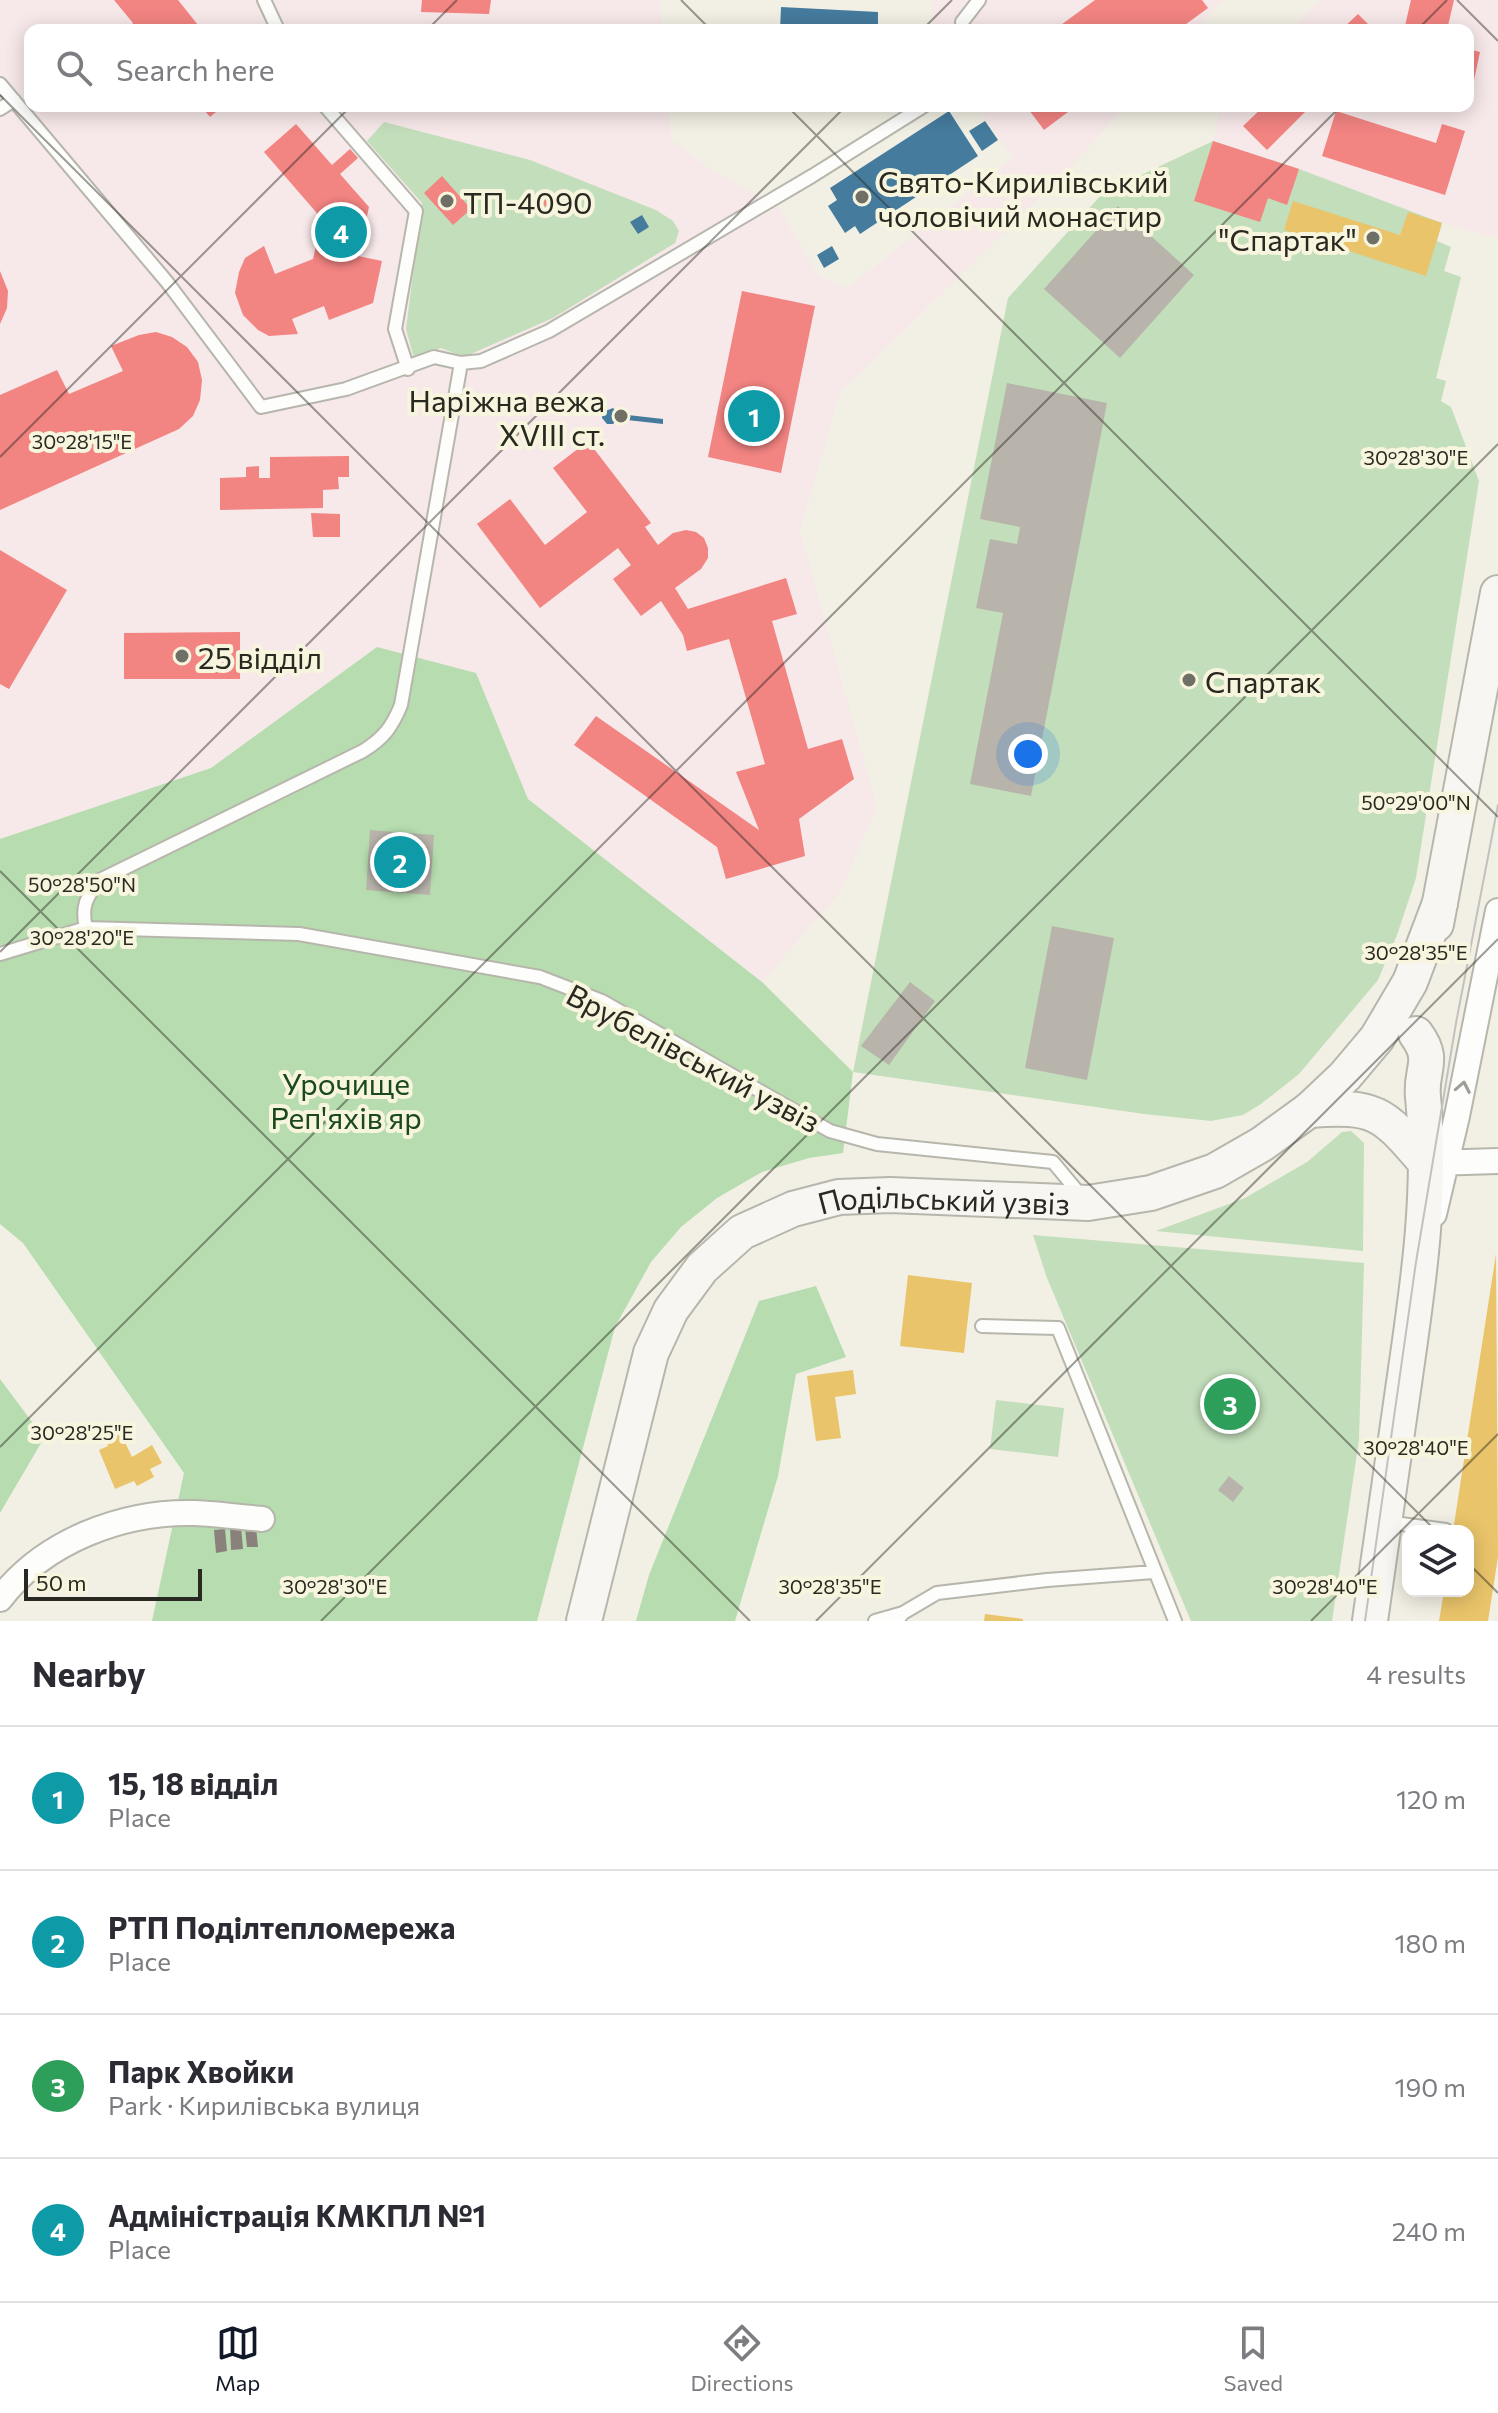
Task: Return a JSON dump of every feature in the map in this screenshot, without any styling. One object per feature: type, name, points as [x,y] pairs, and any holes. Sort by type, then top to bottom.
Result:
[{"type":"street","points":[[1437,1163],[1422,1091],[1427,1055],[1425,1046],[1416,1034],[1498,593]]},
{"type":"street","name":"Подільський узвіз","points":[[584,1621],[651,1353],[671,1310],[702,1268],[742,1232],[793,1209],[839,1197],[890,1195],[1088,1203],[1151,1193],[1215,1171],[1262,1144],[1309,1110],[1345,1076],[1377,1038],[1410,982],[1440,903]]},
{"type":"street","points":[[1370,1621],[1437,1163],[1498,911]]},
{"type":"street","points":[[1309,1110],[1367,1110],[1390,1124],[1437,1163],[1498,1161]]},
{"type":"street","points":[[0,1599],[45,1555],[83,1534],[125,1520],[193,1513],[262,1519]]},
{"type":"lane","points":[[264,0],[275,24]]},
{"type":"lane","points":[[962,24],[979,0]]},
{"type":"lane","points":[[0,84],[24,112]]},
{"type":"lane","points":[[0,109],[14,100]]},
{"type":"lane","points":[[24,112],[167,282],[261,407],[346,389],[434,357],[461,363],[481,361],[549,331],[914,112]]},
{"type":"lane","points":[[330,112],[416,211],[395,329],[408,369]]},
{"type":"lane","points":[[86,928],[82,911],[87,896],[100,880],[363,751],[392,727],[401,705],[461,363]]},
{"type":"lane","name":"Врубелівський узвіз","points":[[0,954],[86,928],[299,934],[540,977],[602,1001],[830,1131],[877,1144],[1053,1162],[1088,1203]]},
{"type":"lane","points":[[982,1326],[1058,1328],[1175,1621]]},
{"type":"lane","points":[[1385,1522],[1408,1525]]},
{"type":"lane","points":[[875,1621],[900,1617],[937,1593],[1154,1572]]},
{"type":"shaded area","points":[[0,0],[660,0],[662,24],[24,24],[24,112],[669,112],[671,139],[706,166],[779,208],[819,276],[847,288],[1013,158],[980,112],[1121,112],[1063,175],[840,393],[800,531],[877,807],[840,892],[762,982],[528,799],[476,673],[377,647],[211,768],[0,839]]},
{"type":"shaded area","points":[[931,0],[1223,0],[1201,24],[933,24]]},
{"type":"shaded area","points":[[1319,0],[1498,0],[1498,236],[1495,238],[1442,223],[1213,141],[1220,112],[1474,112],[1474,24],[1297,24]]},
{"type":"green space","points":[[384,122],[530,160],[656,210],[673,221],[679,231],[675,243],[553,318],[464,357],[441,348],[414,358],[406,329],[422,203],[367,141]]},
{"type":"green space","name":"Спартак","points":[[1213,141],[1299,169],[1442,223],[1437,241],[1451,247],[1444,271],[1461,277],[1436,378],[1446,381],[1441,401],[1451,407],[1479,481],[1416,878],[1397,935],[1378,980],[1299,1074],[1243,1115],[1211,1121],[1144,1114],[853,1072],[1008,298],[1103,193]]},
{"type":"green space","name":"Урочище Реп'яхів яр","points":[[377,647],[476,673],[528,799],[762,982],[853,1072],[843,1153],[809,1158],[762,1172],[717,1198],[681,1227],[651,1262],[615,1327],[537,1621],[152,1621],[184,1473],[23,1243],[0,1224],[0,839],[211,768]]},
{"type":"green space","points":[[1351,1131],[1364,1143],[1363,1251],[1156,1231],[1245,1198],[1307,1162],[1342,1132]]},
{"type":"green space","points":[[1033,1235],[1364,1263],[1359,1440],[1332,1621],[1191,1621],[1047,1278]]},
{"type":"green space","points":[[816,1286],[846,1357],[796,1374],[778,1476],[735,1621],[636,1621],[649,1575],[759,1301]]},
{"type":"green space","points":[[0,1379],[44,1438],[0,1513]]},
{"type":"green space","points":[[996,1400],[1064,1408],[1058,1457],[990,1449]]},
{"type":"building: Homes","name":"\"Спартак\"","points":[[1293,201],[1400,235],[1408,212],[1442,223],[1426,276],[1284,230]]},
{"type":"building: Homes","points":[[1496,1254],[1498,1557],[1488,1621],[1439,1621],[1443,1597],[1474,1597],[1474,1525],[1454,1525]]},
{"type":"building: Homes","points":[[908,1275],[972,1283],[964,1353],[900,1346]]},
{"type":"building: Homes","points":[[853,1370],[856,1394],[835,1397],[841,1438],[816,1441],[807,1376]]},
{"type":"building: Homes","points":[[121,1434],[132,1457],[152,1445],[162,1463],[150,1469],[154,1477],[137,1486],[134,1481],[115,1489],[99,1450],[108,1446],[106,1440]]},
{"type":"building: Homes","points":[[985,1614],[1023,1619],[1023,1621],[984,1621]]},
{"type":"building: Health","points":[[114,0],[178,0],[197,24],[132,24]]},
{"type":"building: Health","points":[[422,0],[491,0],[489,14],[421,12]]},
{"type":"building: Health","points":[[1095,0],[1202,0],[1208,8],[1186,24],[1062,24]]},
{"type":"building: Health","points":[[1411,0],[1454,0],[1448,24],[1405,24]]},
{"type":"building: Health","points":[[1358,14],[1368,24],[1347,24]]},
{"type":"building: Health","points":[[1474,50],[1480,52],[1474,80]]},
{"type":"building: Health","points":[[1030,112],[1068,112],[1044,130]]},
{"type":"building: Health","points":[[1258,112],[1305,112],[1267,150],[1243,126]]},
{"type":"building: Health","points":[[1336,112],[1436,143],[1442,124],[1465,131],[1445,195],[1322,156]]},
{"type":"building: Health","points":[[296,124],[332,165],[350,149],[358,158],[340,174],[369,207],[358,256],[382,261],[373,303],[329,320],[324,306],[292,319],[298,334],[269,336],[243,315],[235,293],[245,258],[264,246],[275,274],[313,259],[322,219],[264,152]]},
{"type":"building: Health","points":[[1213,141],[1299,169],[1287,205],[1268,198],[1260,222],[1194,201]]},
{"type":"building: Health","name":"ТП-4090","points":[[442,176],[471,209],[453,225],[424,193]]},
{"type":"building: Health","points":[[547,197],[557,204],[552,211],[542,204]]},
{"type":"building: Health","points":[[0,271],[8,291],[7,308],[0,324]]},
{"type":"building: Health","points":[[742,291],[815,306],[781,473],[708,457]]},
{"type":"building: Health","points":[[156,332],[172,337],[187,347],[198,362],[202,380],[200,400],[193,416],[179,429],[0,510],[0,395],[57,370],[69,394],[123,371],[111,346]]},
{"type":"building: Health","points":[[588,441],[651,523],[645,527],[658,545],[673,533],[686,530],[704,538],[708,558],[701,569],[675,588],[688,609],[786,578],[797,614],[772,621],[808,749],[842,739],[854,779],[799,819],[805,856],[726,879],[717,847],[574,745],[596,716],[759,830],[736,772],[765,764],[729,639],[687,651],[683,635],[661,601],[641,616],[613,579],[631,565],[618,548],[540,608],[477,524],[510,499],[545,545],[587,512],[553,468]]},
{"type":"building: Health","points":[[349,456],[349,477],[338,477],[339,489],[323,490],[323,508],[220,510],[220,478],[246,477],[246,467],[259,466],[259,478],[270,478],[270,457]]},
{"type":"building: Health","points":[[311,513],[340,514],[340,537],[313,537]]},
{"type":"building: Health","points":[[0,550],[67,590],[9,689],[0,684]]},
{"type":"building: Health","name":"25 відділ","points":[[240,632],[240,679],[124,679],[124,633]]},
{"type":"building: Public","points":[[781,7],[878,12],[878,24],[780,24]]},
{"type":"building: Public","points":[[947,112],[978,156],[860,234],[855,226],[845,233],[828,206],[837,200],[830,188]]},
{"type":"building: Public","points":[[985,121],[998,140],[982,151],[969,131]]},
{"type":"building: Public","points":[[642,215],[649,227],[638,234],[630,222]]},
{"type":"building: Public","points":[[832,246],[839,259],[824,268],[817,255]]},
{"type":"building: Public","name":"Наріжна вежа XVIII ст.","points":[[613,408],[619,414],[663,419],[663,424],[618,419],[613,424],[607,424],[602,418],[603,412]]},
{"type":"building: Industry","points":[[241,1526],[243,1549],[231,1550],[230,1527]]},
{"type":"building: Industry","points":[[256,1527],[258,1547],[247,1547],[245,1528]]},
{"type":"building: Industry","points":[[225,1529],[227,1551],[216,1553],[214,1530]]},
{"type":"building: Other","points":[[1118,206],[1194,275],[1120,358],[1044,289]]},
{"type":"building: Other","points":[[1007,383],[1107,403],[1031,796],[970,784],[1003,613],[976,608],[990,539],[1017,544],[1020,527],[980,519]]},
{"type":"building: Other","points":[[370,830],[434,835],[430,895],[366,890]]},
{"type":"building: Other","points":[[1052,926],[1114,938],[1087,1080],[1025,1068]]},
{"type":"building: Other","points":[[910,982],[935,1001],[889,1065],[861,1046]]},
{"type":"building: Other","points":[[1229,1476],[1244,1488],[1233,1502],[1218,1490]]},
{"type":"tram line","points":[[1365,1621],[1416,1262],[1456,1023],[1498,805]]},
{"type":"place","name":"Свято-Кирилівський чоловічий монастир","points":[[862,197]]},
{"type":"place","name":"ТП-4090","points":[[447,201]]},
{"type":"place","name":"Адміністрація КМКПЛ №1","points":[[341,232]]},
{"type":"place","name":"\"Спартак\"","points":[[1373,238]]},
{"type":"place","name":"Наріжна вежа XVIII ст.","points":[[621,416]]},
{"type":"place","name":"15, 18 відділ","points":[[754,416]]},
{"type":"place","name":"25 відділ","points":[[182,656]]},
{"type":"place","name":"Спартак","points":[[1189,680]]},
{"type":"place","name":"РТП Поділтепломережа","points":[[400,862]]},
{"type":"place","name":"Парк Хвойки","points":[[1230,1404]]}]
